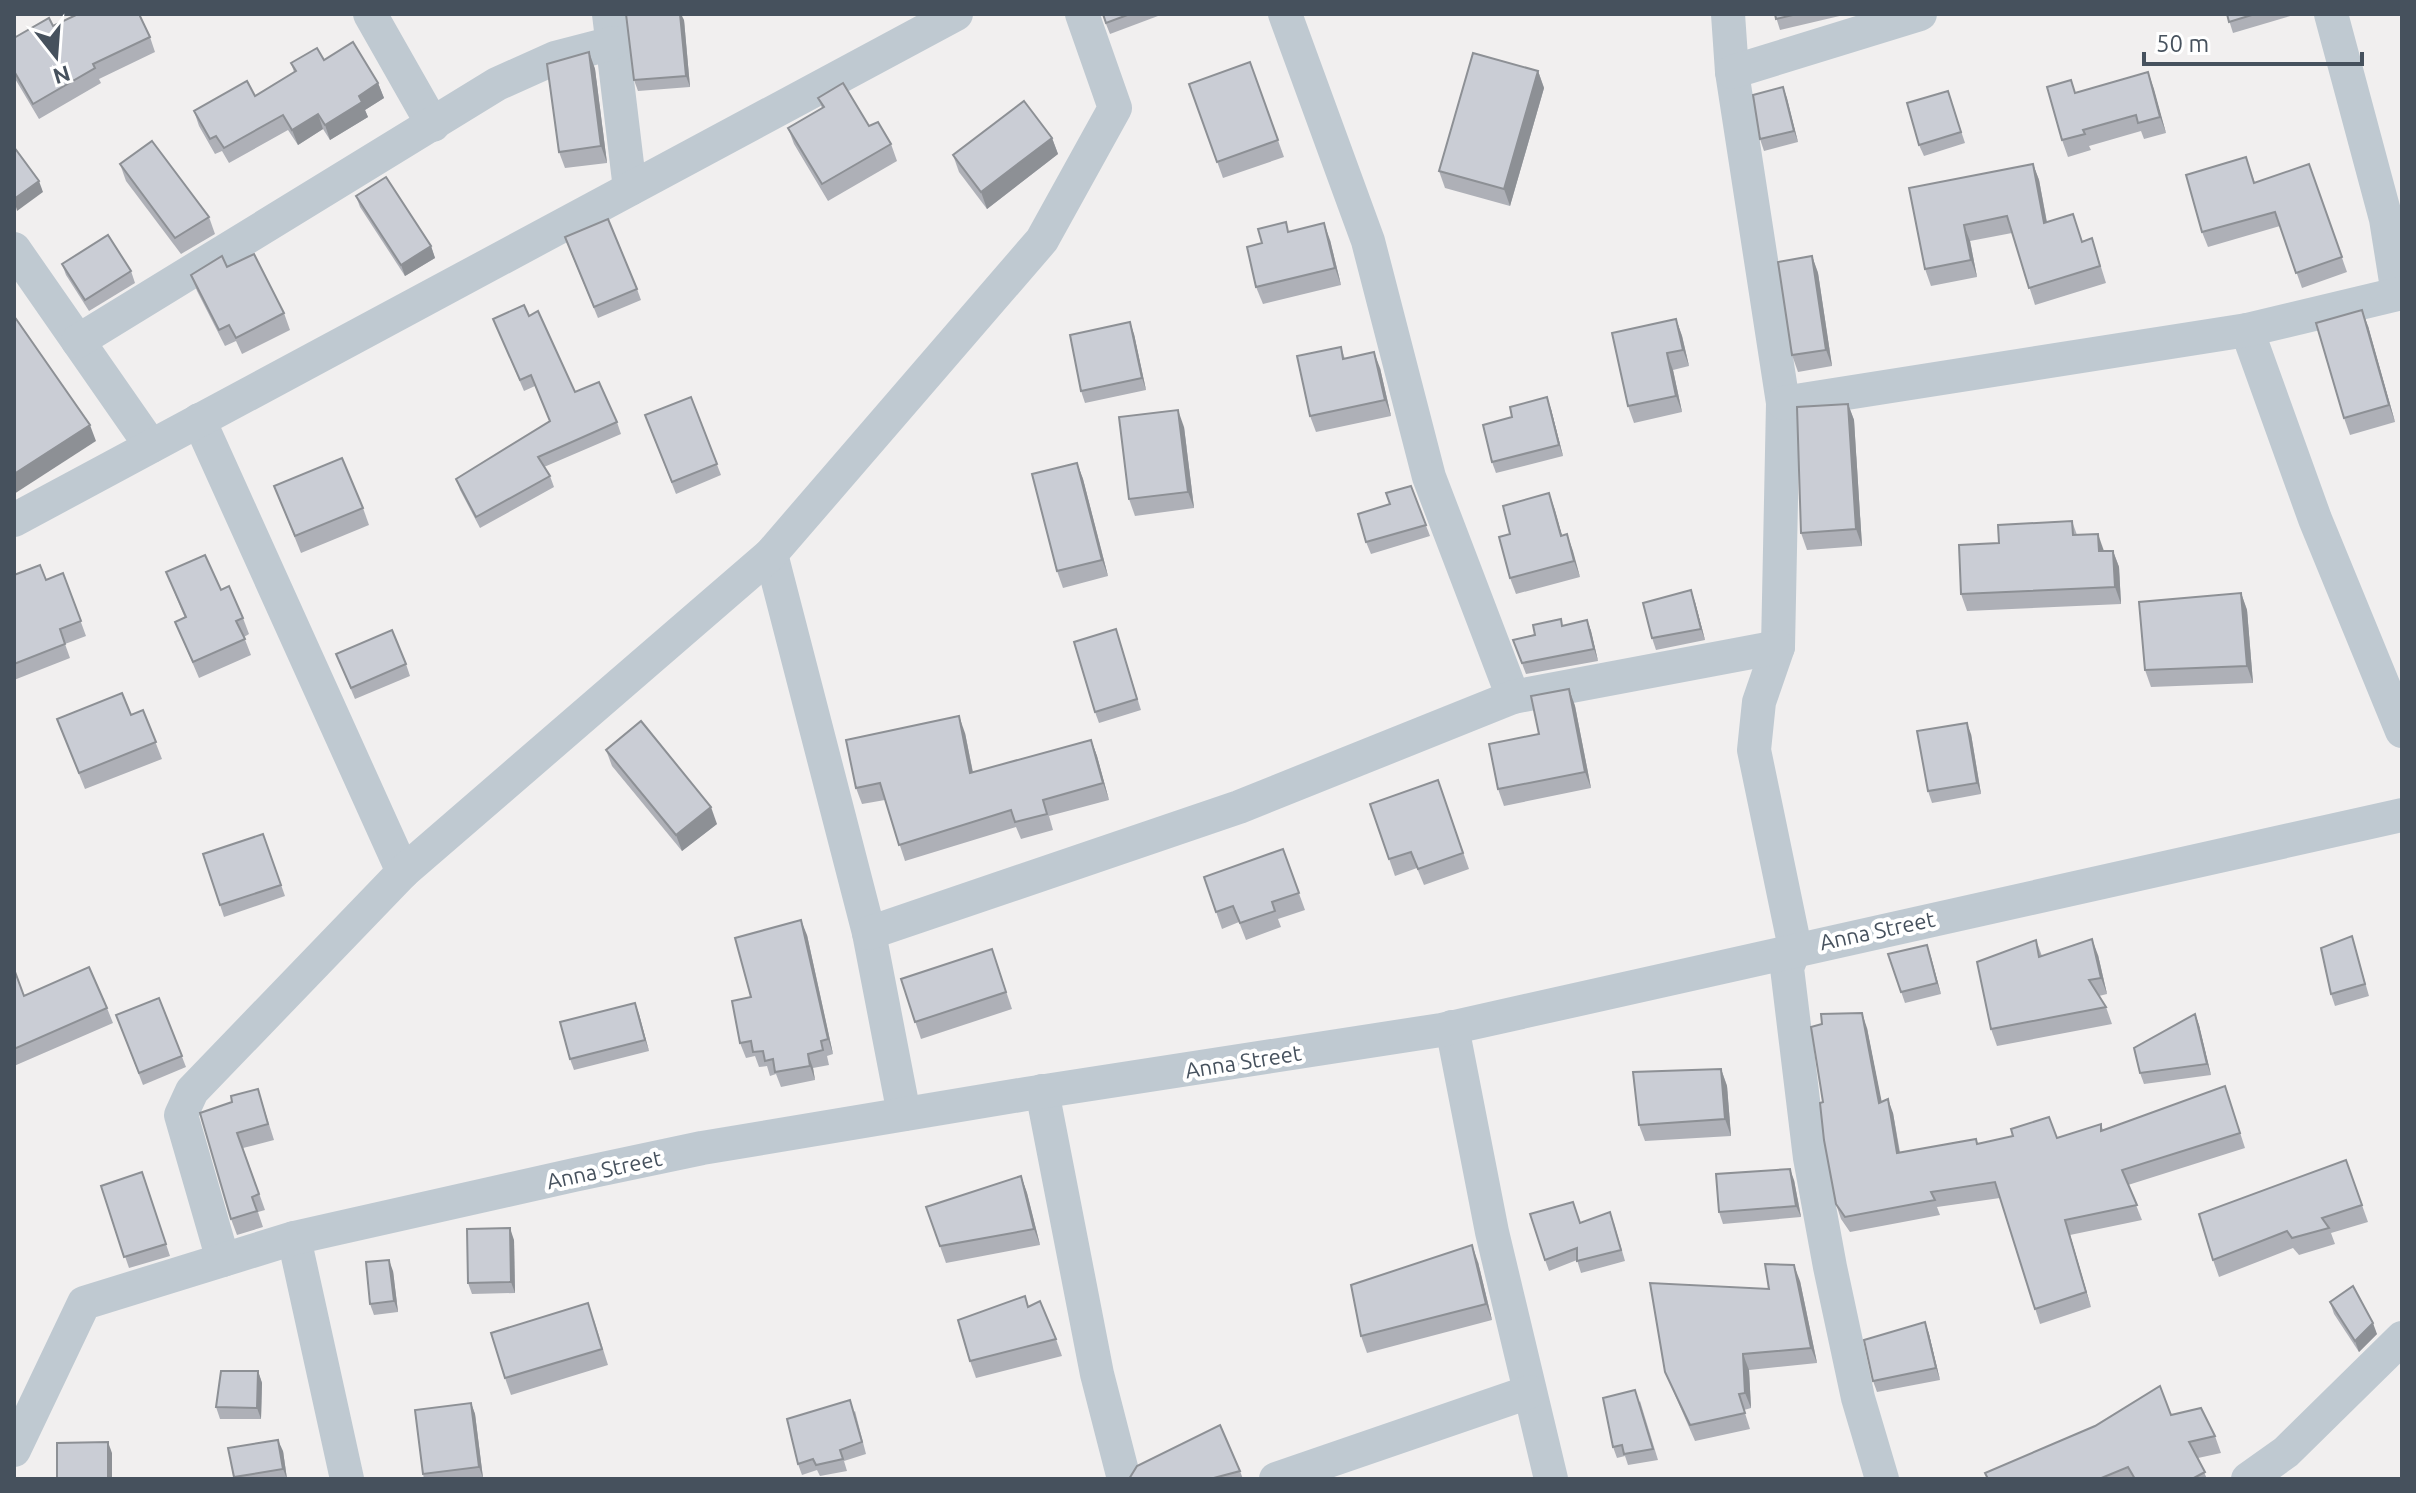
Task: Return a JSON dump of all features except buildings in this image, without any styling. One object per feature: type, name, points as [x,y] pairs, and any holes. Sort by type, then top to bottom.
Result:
[{"type":"street","points":[[370,14],[433,125]]},
{"type":"street","points":[[14,520],[956,14]]},
{"type":"street","points":[[223,1260],[181,1115],[192,1091],[403,872],[771,554],[1042,240],[1115,108],[1082,14]]},
{"type":"street","points":[[1285,14],[1368,241],[1429,477],[1513,697]]},
{"type":"street","points":[[1728,14],[1732,72],[1783,403],[1778,647],[1759,702],[1754,750],[1795,948],[1787,968],[1810,1158],[1858,1398],[1882,1479]]},
{"type":"street","points":[[1732,72],[1920,14]]},
{"type":"street","points":[[1783,403],[2247,330],[2400,294],[2386,219],[2331,14]]},
{"type":"street","points":[[78,341],[497,84],[611,28],[630,189]]},
{"type":"street","points":[[14,249],[151,446]]},
{"type":"street","points":[[2247,330],[2315,519],[2402,731]]},
{"type":"street","points":[[199,420],[403,872]]},
{"type":"street","points":[[771,554],[869,933],[904,1114]]},
{"type":"street","points":[[869,933],[952,908],[1239,807],[1513,697],[1778,647]]},
{"type":"street","name":"Anna Street","points":[[14,1450],[84,1303],[294,1238],[688,1151],[1042,1091],[1452,1027],[2402,815]]},
{"type":"street","points":[[1452,1027],[1492,1232],[1551,1479]]},
{"type":"street","points":[[1042,1091],[1097,1374],[1124,1479]]},
{"type":"street","points":[[294,1238],[347,1479]]},
{"type":"street","points":[[2248,1479],[2292,1466],[2402,1338]]},
{"type":"street","points":[[1276,1479],[1529,1392]]}]
